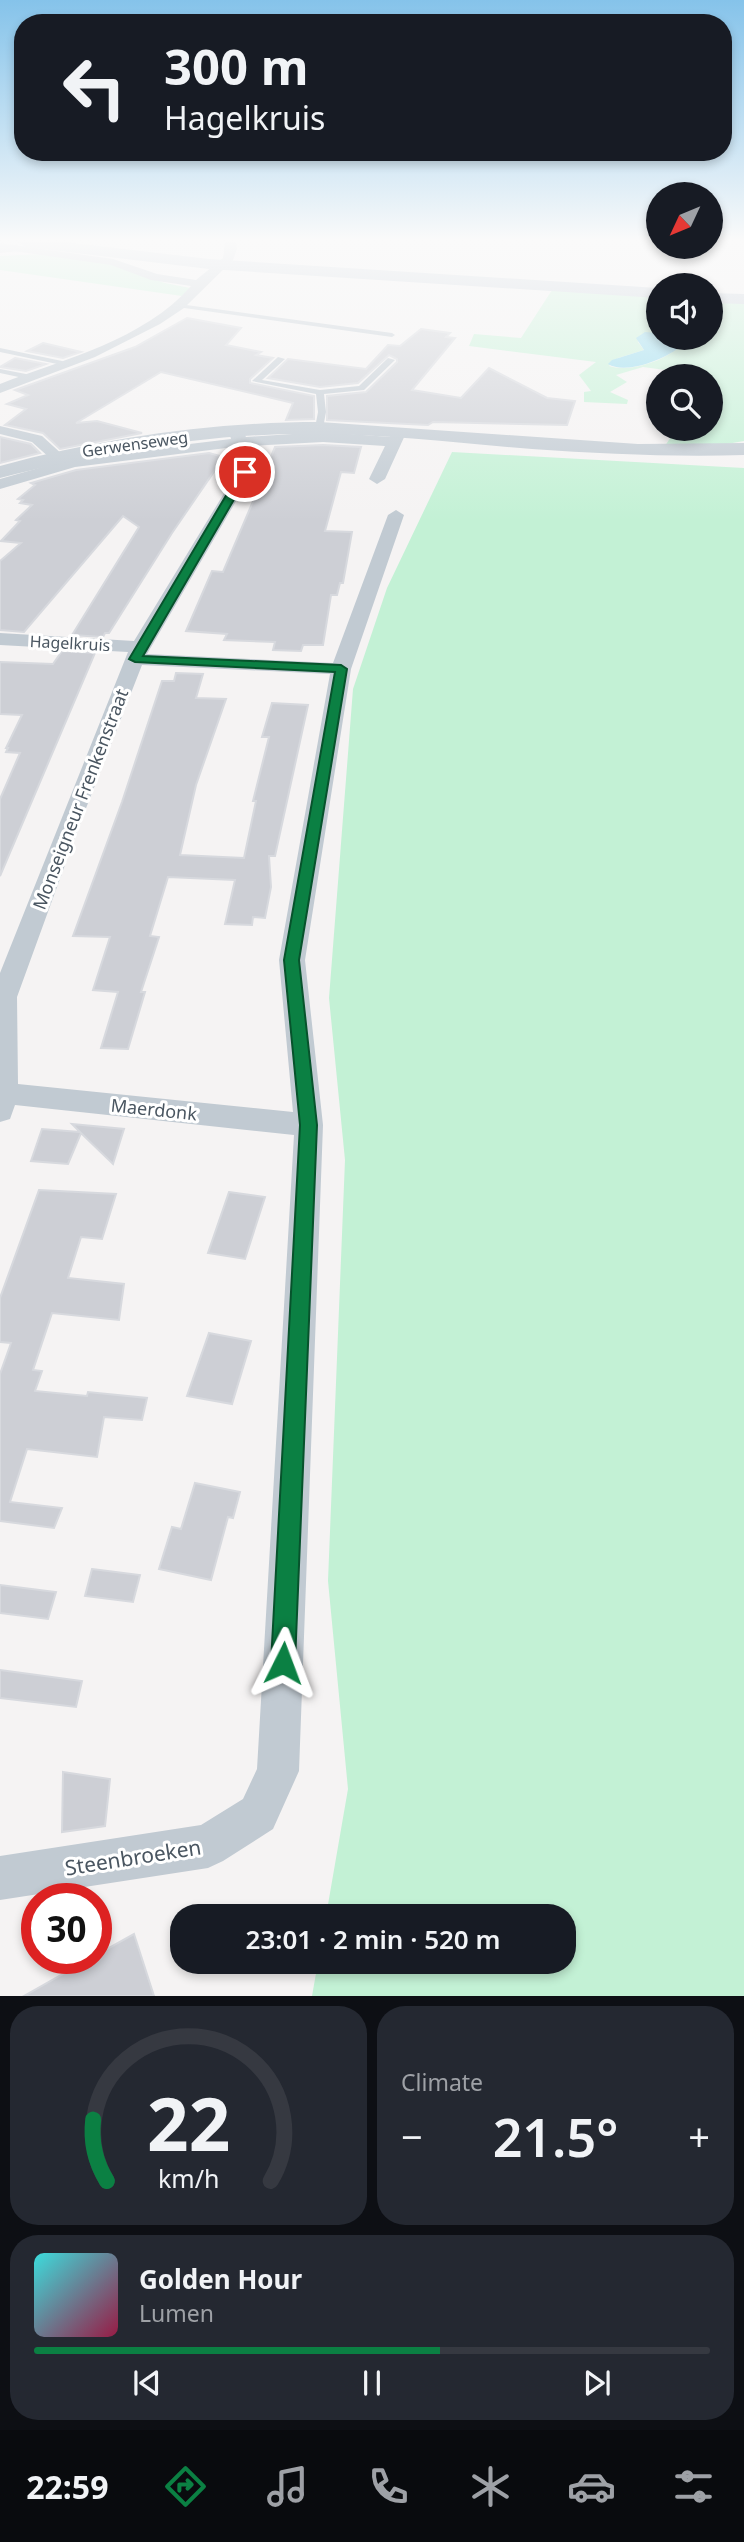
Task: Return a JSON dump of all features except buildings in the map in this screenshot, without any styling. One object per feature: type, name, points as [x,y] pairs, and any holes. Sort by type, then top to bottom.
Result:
[{"type":"street","points":[[0,390],[128,335]]},
{"type":"street","name":"Gerwenseweg","points":[[0,472],[56,456],[319,428],[397,437]]},
{"type":"street","points":[[0,430],[37,439],[56,456]]},
{"type":"street","name":"Gerwenseweg","points":[[0,484],[74,463],[238,437],[397,437],[611,450],[719,450],[744,447]]},
{"type":"street","name":"Monseigneur Frenkenstraat","points":[[1,1099],[4,997],[137,653],[245,472],[247,463],[238,437]]},
{"type":"street","points":[[377,479],[397,437]]},
{"type":"street","points":[[309,1125],[292,960],[341,669],[396,515]]},
{"type":"street","name":"Hagelkruis","points":[[0,639],[341,669]]},
{"type":"street","name":"Maerdonk","points":[[1,1099],[309,1125]]},
{"type":"street","name":"Steenbroeken","points":[[0,1878],[208,1846],[258,1814],[278,1771],[309,1125]]},
{"type":"lane","points":[[0,350],[62,363]]},
{"type":"lane","points":[[281,359],[256,381],[320,392],[361,388],[391,360]]},
{"type":"lane","points":[[0,372],[29,377]]},
{"type":"lane","points":[[319,428],[322,412],[320,392]]},
{"type":"green space","points":[[474,335],[521,338],[523,335],[641,335],[638,342],[644,350],[618,358],[609,366],[628,368],[660,359],[674,350],[723,350],[723,335],[744,335],[744,441],[709,447],[665,446],[668,441],[723,441],[723,364],[646,364],[646,367],[616,375],[627,382],[610,392],[628,400],[627,404],[584,402],[584,392],[591,391],[579,375],[596,362],[469,346]]},
{"type":"green space","points":[[452,452],[744,468],[744,1996],[312,1996],[316,1974],[576,1974],[576,1904],[328,1904],[348,1789],[328,1581],[345,1160],[329,998],[353,689],[387,588]]},
{"type":"water","points":[[640,335],[646,335],[646,350],[675,350],[635,367],[608,364],[612,360],[644,350],[636,338]]},
{"type":"route","points":[[245,472],[135,659],[341,669],[292,960],[309,1125],[283,1663]]}]
